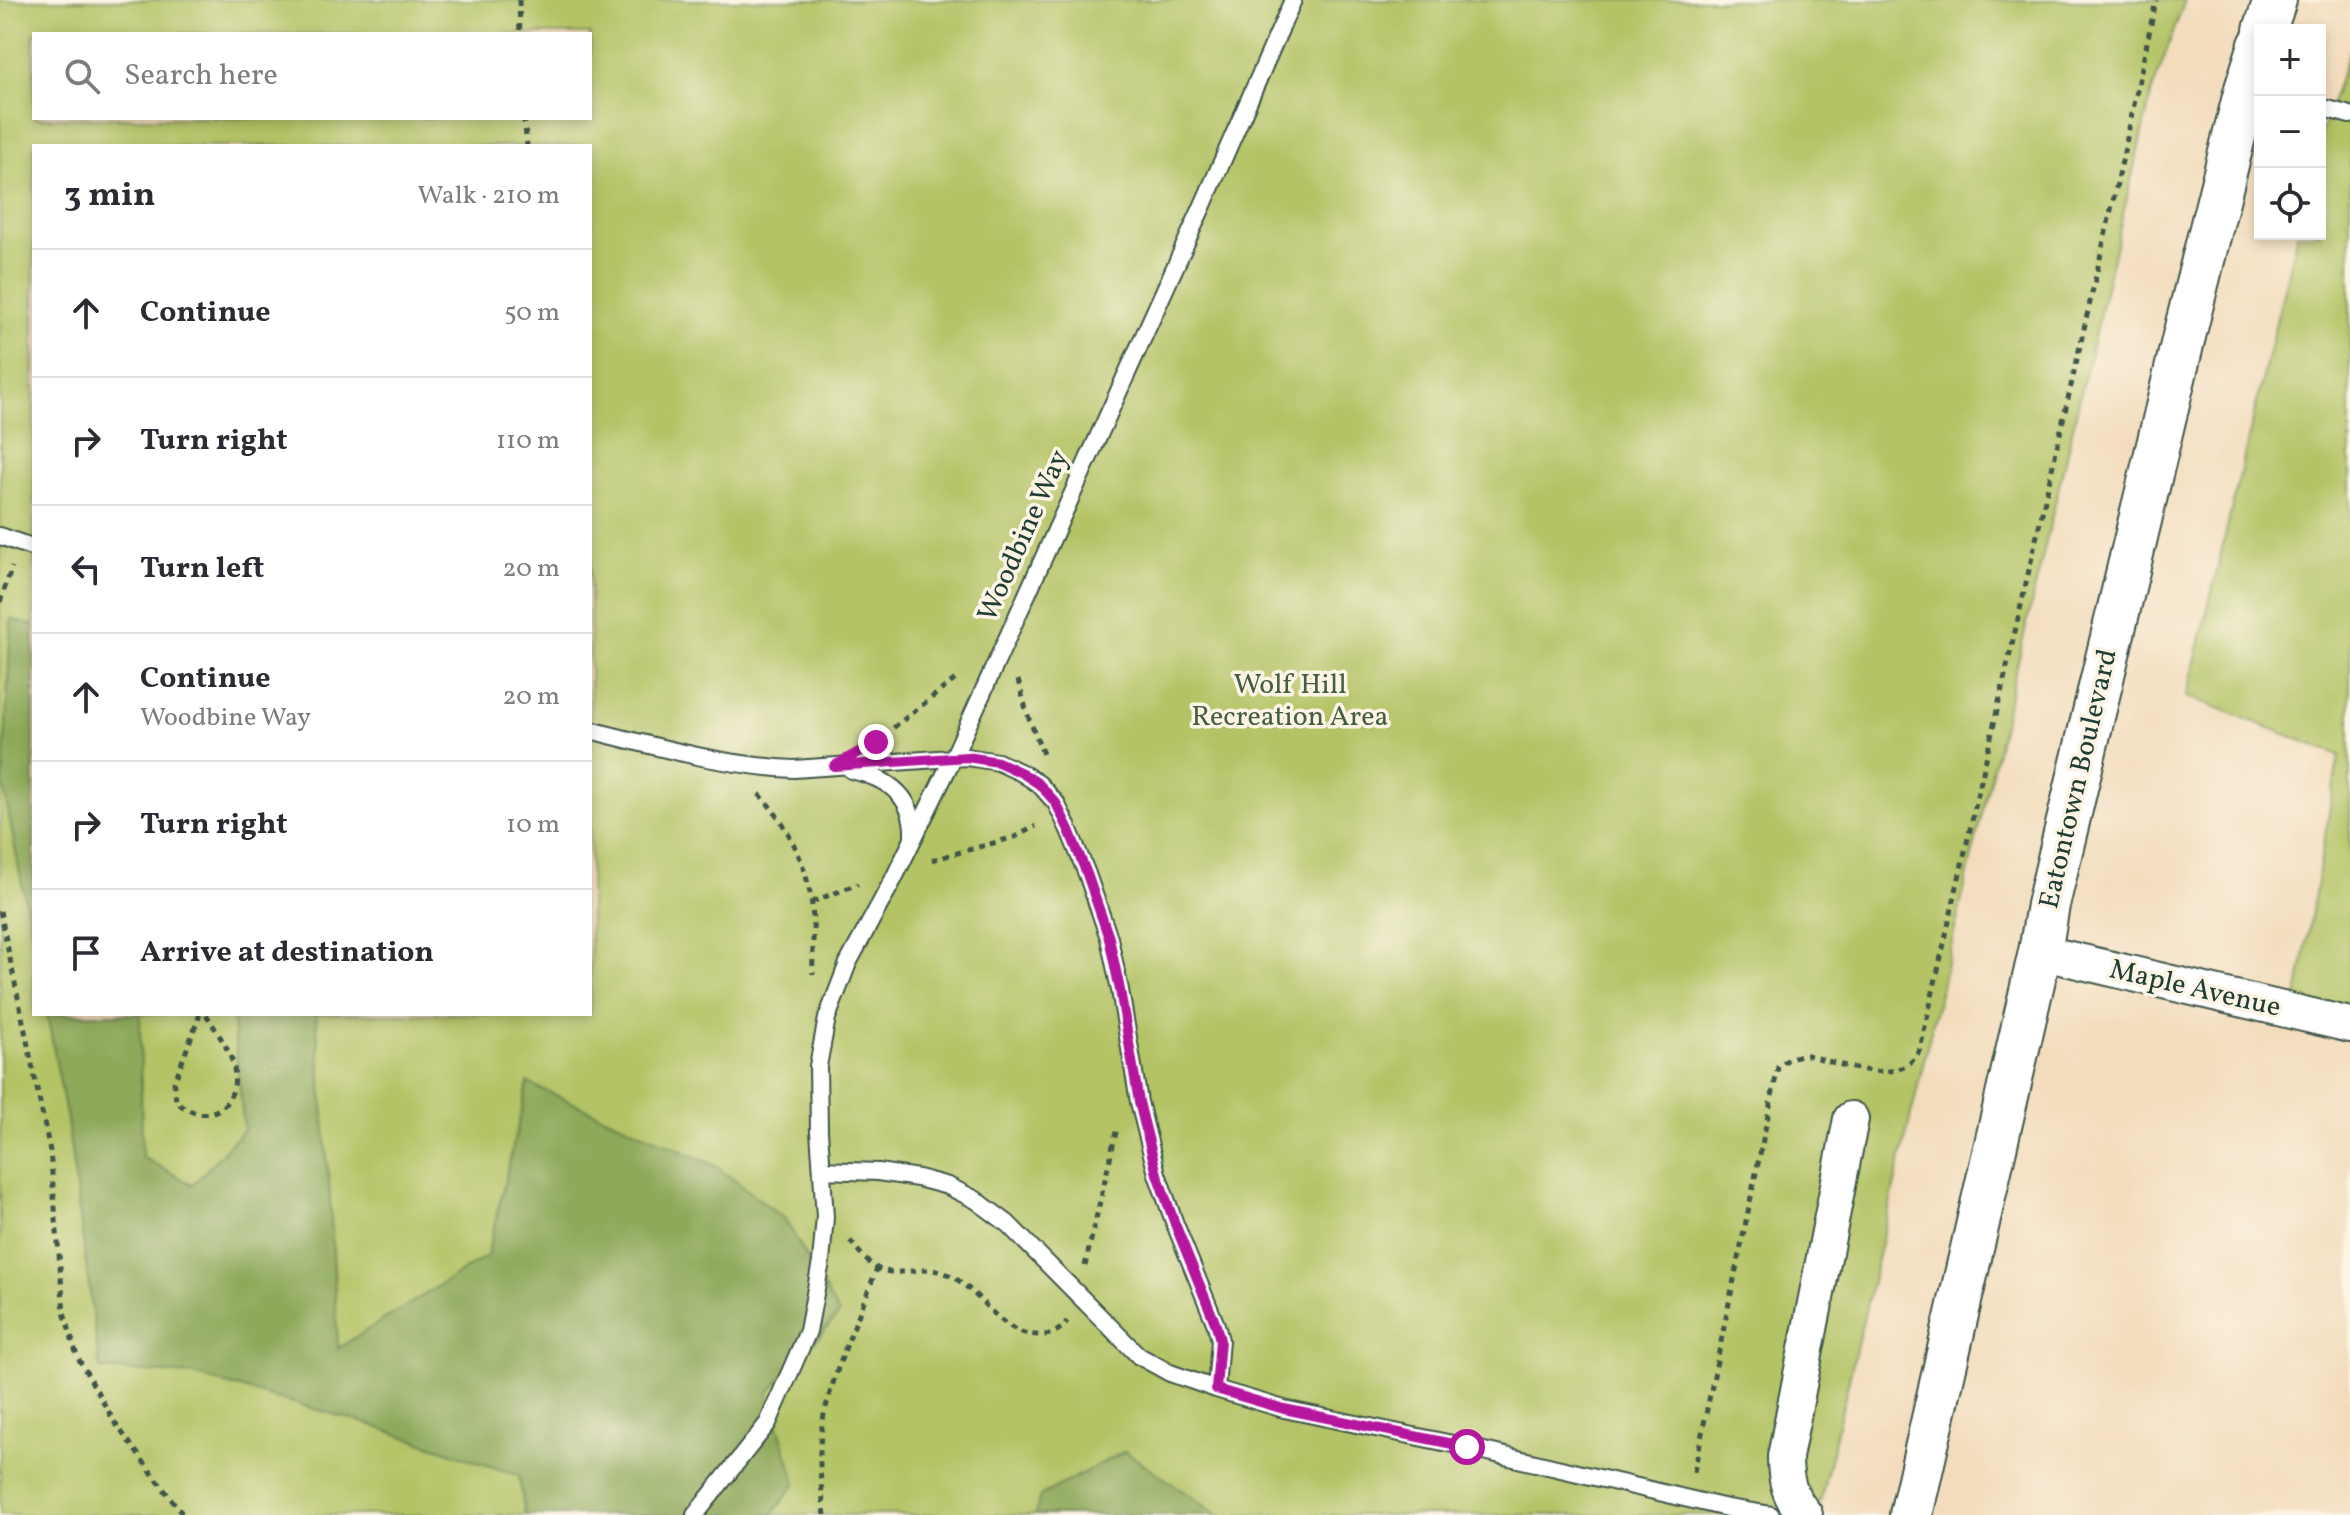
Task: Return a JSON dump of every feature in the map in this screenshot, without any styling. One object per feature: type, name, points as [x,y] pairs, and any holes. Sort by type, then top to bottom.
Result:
[{"type":"street","points":[[2267,24],[2275,0]]},
{"type":"street","name":"Eatontown Boulevard","points":[[1911,1515],[2040,952],[2048,905],[2186,328],[2253,91]]},
{"type":"street","name":"Maple Avenue","points":[[2040,952],[2350,1025]]},
{"type":"street","points":[[1805,1515],[1789,1492],[1785,1457],[1851,1119]]},
{"type":"lane","name":"Woodbine Way","points":[[695,1515],[768,1423],[808,1331],[821,1262],[825,1217],[818,1066],[827,1018],[848,963],[953,758],[1293,0]]},
{"type":"lane","points":[[2326,109],[2350,115]]},
{"type":"lane","points":[[0,536],[32,547]]},
{"type":"lane","points":[[592,731],[697,757],[766,768],[794,769],[967,757],[998,762],[1039,784],[1056,803],[1081,859],[1109,938],[1139,1102],[1157,1174],[1220,1340],[1216,1389]]},
{"type":"lane","points":[[834,766],[871,774],[888,782],[901,795],[913,825],[911,844]]},
{"type":"lane","points":[[822,1170],[878,1172],[918,1178],[948,1186],[976,1200],[1007,1223],[1139,1356],[1170,1373],[1284,1409],[1771,1515]]},
{"type":"lane","points":[[1688,1499],[1708,1515]]},
{"type":"path","points":[[519,0],[520,32]]},
{"type":"path","points":[[1688,1499],[1778,1067],[1787,1059],[1807,1055],[1886,1074],[1908,1065],[1920,1049],[2156,0]]},
{"type":"path","points":[[524,120],[527,144]]},
{"type":"path","points":[[812,902],[898,870],[1015,837],[1038,825],[1056,803],[1053,781],[1019,684],[1013,623]]},
{"type":"path","points":[[834,766],[876,742],[969,668]]},
{"type":"path","points":[[750,786],[771,807],[788,832],[800,860],[812,902],[814,977]]},
{"type":"path","points":[[0,911],[50,1151],[64,1312],[77,1356],[115,1423],[183,1515]]},
{"type":"path","points":[[199,1016],[174,1083],[176,1101],[187,1111],[201,1115],[216,1111],[229,1101],[235,1083],[232,1062],[207,1016]]},
{"type":"path","points":[[825,1515],[820,1453],[824,1416],[840,1364],[877,1268]]},
{"type":"green space","name":"Wolf Hill Recreation Area","points":[[0,0],[2185,0],[2152,91],[1817,1515],[0,1515]]},
{"type":"green space","points":[[2350,49],[2350,1028],[2295,1009],[2339,755],[2187,696],[2296,240],[2326,240],[2326,119]]},
{"type":"green space","points":[[11,619],[32,625],[32,937],[3,785]]},
{"type":"green space","points":[[47,1016],[140,1016],[142,1157],[193,1185],[244,1129],[232,1016],[316,1016],[338,1348],[487,1256],[528,1083],[716,1166],[785,1219],[839,1314],[768,1393],[796,1483],[772,1515],[525,1515],[519,1476],[368,1424],[194,1375],[100,1369],[67,1120]]},
{"type":"green space","points":[[1125,1451],[1218,1515],[1035,1515],[1040,1496]]},
{"type":"route","points":[[876,742],[834,766],[967,757],[998,762],[1039,784],[1056,803],[1087,874],[1109,938],[1139,1102],[1157,1174],[1216,1325],[1220,1340],[1216,1389],[1284,1409],[1467,1447]]}]
